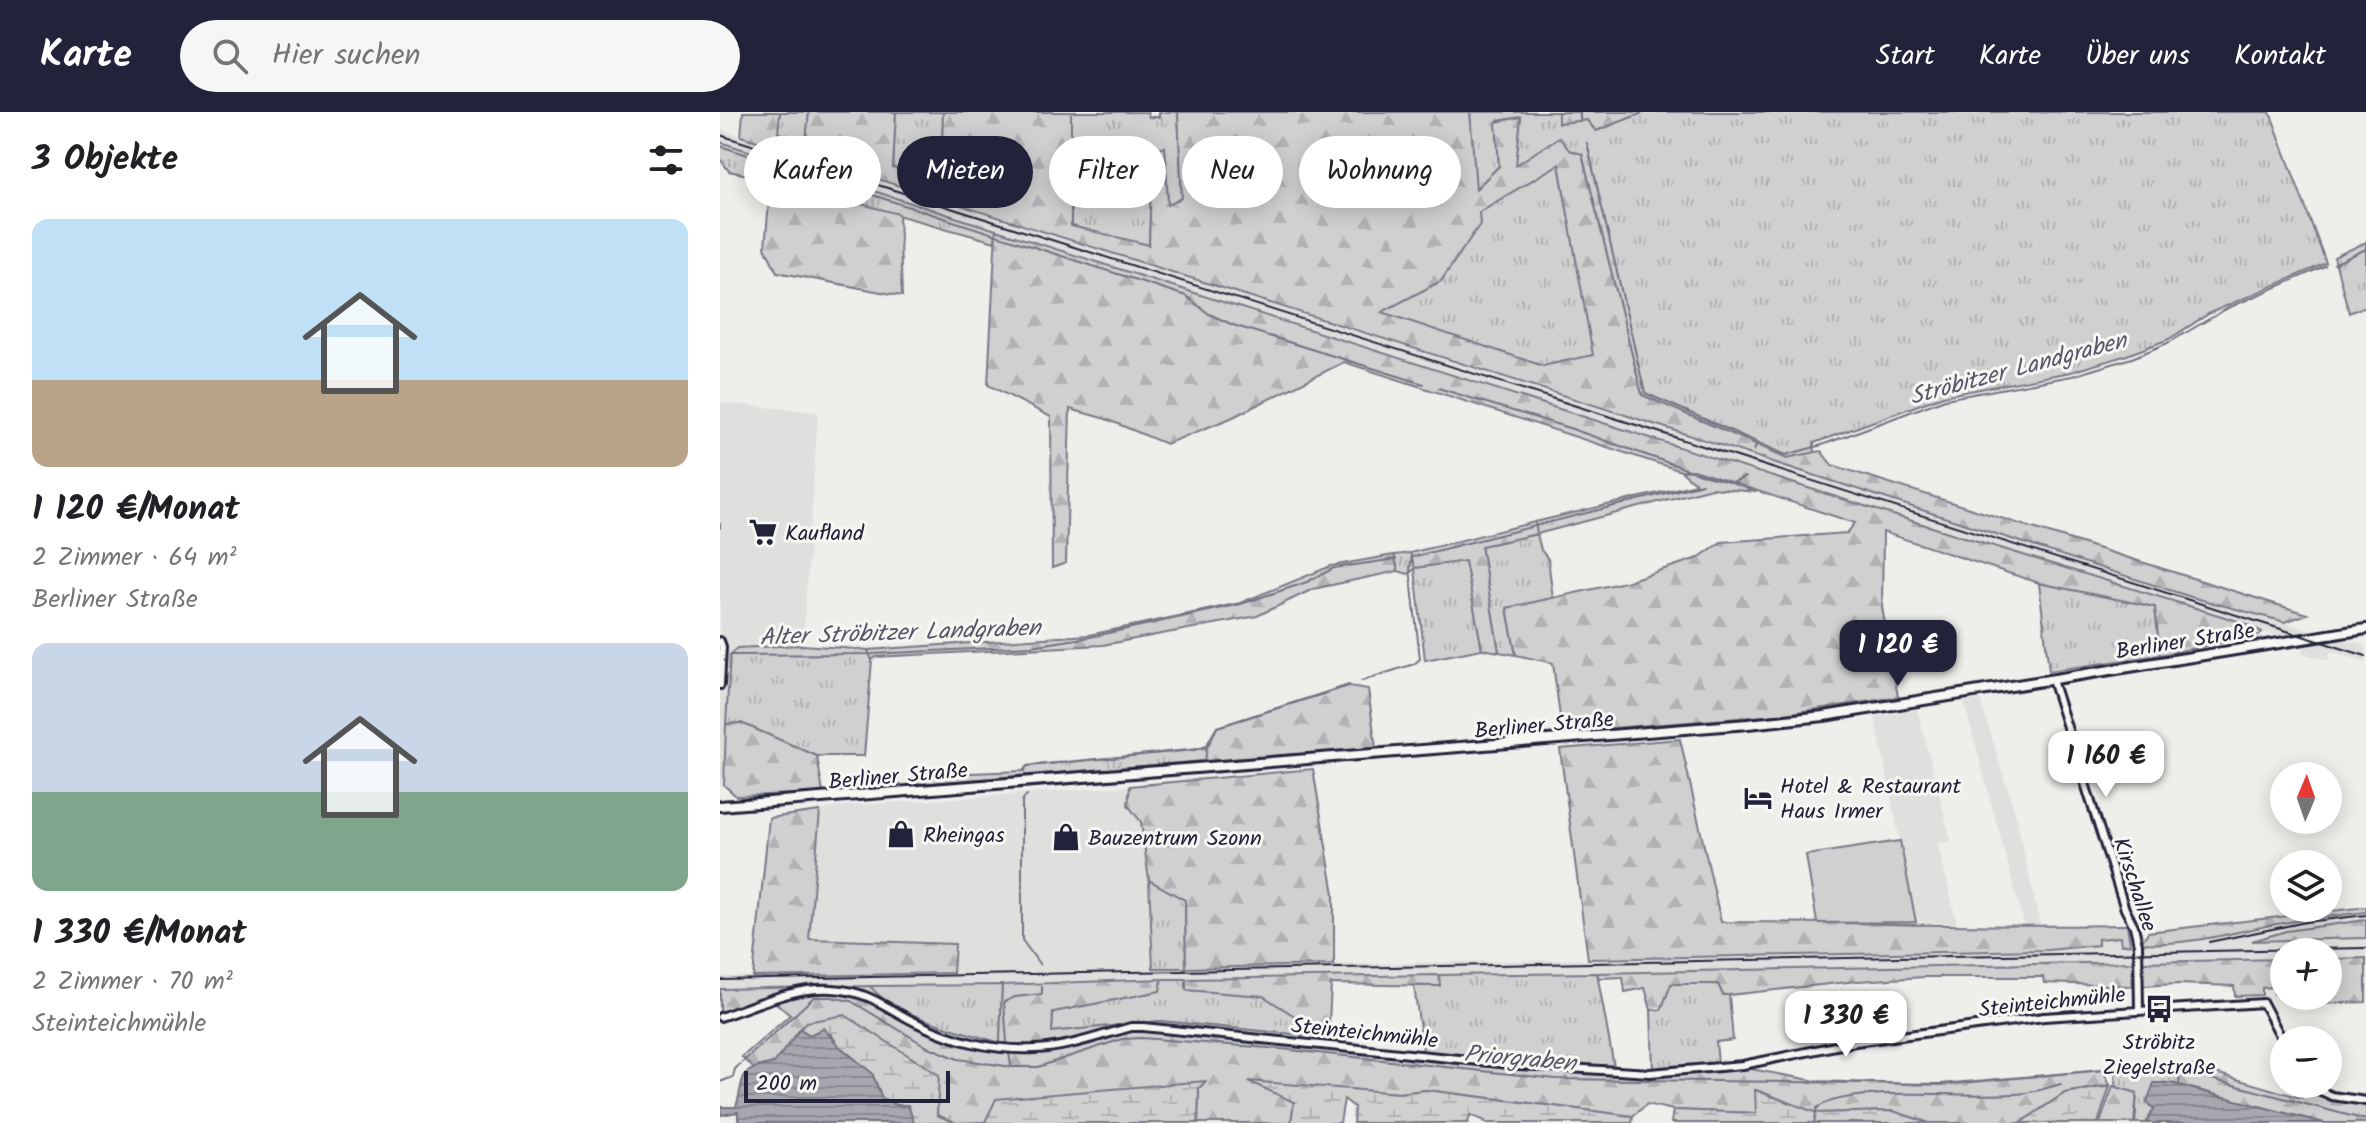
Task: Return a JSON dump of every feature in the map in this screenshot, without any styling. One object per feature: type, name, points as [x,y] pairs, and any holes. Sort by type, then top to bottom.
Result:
[{"type":"main road","name":"Berliner Straße","points":[[720,807],[1824,716],[2366,629]]},
{"type":"street","points":[[720,641],[720,685]]},
{"type":"street","name":"Kirschallee","points":[[2052,680],[2125,909],[2134,926],[2138,944],[2139,1010]]},
{"type":"street","name":"Steinteichmühle","points":[[720,1017],[801,991],[835,989],[870,996],[917,1023],[968,1043],[1004,1049],[1038,1049],[1131,1027],[1143,1027],[1519,1065],[1650,1073],[1743,1065],[1855,1042],[2013,1021],[2139,1010],[2263,1003],[2275,1026]]},
{"type":"street","points":[[2342,1097],[2366,1101]]},
{"type":"shaded area","points":[[720,129],[744,137],[744,150],[720,142]]},
{"type":"shaded area","points":[[881,180],[897,185],[897,198],[881,193]]},
{"type":"shaded area","points":[[928,208],[970,208],[2191,597],[2366,645],[2366,662],[2331,651],[2328,660],[2301,653],[2304,643]]},
{"type":"shaded area","points":[[720,403],[818,412],[803,645],[737,648],[730,655],[724,785],[720,786]]},
{"type":"shaded area","points":[[1980,699],[2016,816],[2040,925],[2024,925],[1964,702]]},
{"type":"shaded area","points":[[1917,709],[1951,841],[1938,844],[1957,923],[1916,922],[1875,717]]},
{"type":"shaded area","points":[[1130,786],[1128,805],[1141,822],[1149,880],[1154,968],[2048,950],[2098,945],[2098,939],[2120,937],[2121,945],[2211,938],[2292,922],[2342,922],[2342,915],[2366,912],[2366,920],[2286,931],[2254,941],[2270,941],[2270,959],[720,989],[720,977],[953,972],[955,944],[809,939],[820,811],[843,806]]},
{"type":"shaded area","points":[[2366,938],[2366,958],[2342,959],[2342,939]]},
{"type":"shaded area","points":[[823,1028],[839,1046],[872,1073],[882,1098],[896,1105],[908,1105],[914,1123],[743,1123],[738,1119],[738,1112],[721,1115],[720,1107],[736,1107],[747,1072],[774,1063],[800,1029],[810,1035]]},
{"type":"shaded area","points":[[2154,1083],[2170,1083],[2324,1123],[2146,1123],[2154,1109],[2147,1102]]},
{"type":"green space","points":[[743,112],[780,112],[778,133],[790,136],[744,136],[741,136]]},
{"type":"green space","points":[[780,112],[809,112],[807,136],[777,133]]},
{"type":"green space","points":[[809,112],[896,112],[893,168],[897,169],[897,185],[881,180],[881,136],[806,136]]},
{"type":"green space","points":[[896,112],[943,112],[943,136],[897,136],[897,169],[893,168]]},
{"type":"green space","points":[[943,112],[1071,112],[1071,136],[1049,136],[1049,208],[1071,208],[1071,226],[1149,245],[1150,208],[1166,208],[1166,166],[1168,205],[1182,198],[1178,112],[1470,112],[1476,189],[1499,166],[1496,122],[1521,117],[1516,165],[1559,137],[1569,150],[1582,154],[1642,395],[1787,458],[1821,451],[1832,465],[2307,614],[2285,622],[2191,597],[969,208],[1033,208],[1033,136],[942,136]],"holes":[[[1559,164],[1593,355],[1543,366],[1382,312],[1441,281],[1480,224],[1479,212]]]},
{"type":"green space","points":[[1071,112],[1148,112],[1149,117],[1159,117],[1159,112],[1178,112],[1182,199],[1168,206],[1166,136],[1071,136]]},
{"type":"green space","points":[[1470,112],[1558,112],[1559,123],[1587,120],[1596,131],[1645,112],[2270,112],[2326,263],[2210,313],[2169,339],[2127,355],[2071,372],[1943,396],[1814,443],[1815,453],[1787,458],[1642,395],[1582,154],[1515,165],[1521,117],[1497,121],[1499,166],[1475,190]]},
{"type":"green space","points":[[1558,112],[1645,112],[1596,131],[1587,120],[1558,123]]},
{"type":"green space","points":[[720,142],[744,150],[744,174],[729,171],[720,159]]},
{"type":"green space","points":[[1559,164],[1594,355],[1543,366],[1380,312],[1441,281],[1478,212]]},
{"type":"green space","points":[[881,193],[897,198],[897,208],[927,208],[996,230],[995,242],[872,208],[881,208]]},
{"type":"green space","points":[[768,208],[876,208],[899,214],[902,296],[777,272],[765,247]]},
{"type":"green space","points":[[1071,208],[1150,208],[1149,246],[1071,226]]},
{"type":"green space","points":[[996,230],[1893,515],[2241,622],[2262,632],[2260,635],[2160,655],[2155,607],[2039,583],[1883,532],[1882,607],[1898,697],[1777,715],[1562,732],[1553,663],[1516,655],[1507,608],[1625,582],[1698,558],[1721,542],[1847,533],[1855,523],[1694,470],[1681,471],[1344,362],[1231,418],[1166,444],[1106,419],[1070,409],[1066,563],[1052,568],[1051,417],[988,385]]},
{"type":"green space","points":[[2366,242],[2366,306],[2349,313],[2334,257]]},
{"type":"green space","points":[[1694,470],[1757,492],[1711,488],[1537,534],[1535,522],[1696,484],[1681,471]]},
{"type":"green space","points":[[1535,522],[1537,534],[1481,546],[1499,652],[1482,649],[1465,561],[1415,568],[1410,553]]},
{"type":"green space","points":[[1537,534],[1541,550],[1548,559],[1553,598],[1507,608],[1516,655],[1499,652],[1481,546]]},
{"type":"green space","points":[[1410,553],[1416,568],[1465,560],[1482,649],[1425,660],[1415,569],[1408,574],[1398,571],[1394,555]]},
{"type":"green space","points":[[1394,555],[1398,571],[1313,589],[1257,616],[1103,645],[876,657],[872,660],[868,650],[1089,635],[1240,603],[1331,566]]},
{"type":"green space","points":[[2039,583],[2155,607],[2160,655],[2049,671]]},
{"type":"green space","points":[[803,645],[868,650],[872,660],[864,756],[817,756],[741,723],[726,724],[730,655],[737,648]]},
{"type":"green space","points":[[1349,686],[1368,689],[1376,748],[1205,761],[1207,748],[1217,727]]},
{"type":"green space","points":[[741,723],[817,756],[823,793],[736,796],[724,785],[726,724]]},
{"type":"green space","points":[[1680,739],[1721,922],[2127,925],[2130,944],[2121,945],[2120,937],[2098,939],[2098,945],[2048,950],[1588,959],[1560,749]]},
{"type":"green space","points":[[1207,748],[1205,761],[918,784],[918,775],[1023,771],[1027,766]]},
{"type":"green space","points":[[1313,769],[1334,894],[1334,965],[1186,968],[1185,900],[1149,880],[1141,822],[1128,805],[1130,786]]},
{"type":"green space","points":[[820,811],[809,939],[955,944],[953,973],[753,977],[769,818]]},
{"type":"green space","points":[[1900,841],[1916,922],[1817,923],[1806,855]]},
{"type":"green space","points":[[1149,880],[1185,900],[1186,968],[1153,968]]},
{"type":"green space","points":[[2366,907],[2366,912],[2342,915],[2342,910]]},
{"type":"green space","points":[[2270,918],[2270,922],[2291,922],[2174,943],[2141,943],[2148,932]]},
{"type":"green space","points":[[2366,920],[2366,938],[2270,938],[2270,941],[2252,941],[2286,931]]},
{"type":"green space","points":[[2366,958],[2366,1002],[2342,1003],[2342,959]]},
{"type":"green space","points":[[2270,959],[2270,987],[2262,988],[2262,995],[2235,996],[2234,986],[2142,986],[2143,962]]},
{"type":"green space","points":[[2133,962],[2132,986],[2044,983],[2043,977],[1925,977],[1723,995],[1718,984],[1671,984],[1661,1010],[1651,1010],[1645,988],[1625,992],[1623,977],[1599,978],[1597,973]]},
{"type":"green space","points":[[1597,973],[1614,1067],[1598,1066],[1594,1074],[1420,1057],[1423,1051],[1414,986],[1439,986],[1439,975]]},
{"type":"green space","points":[[1439,975],[1440,986],[1331,984],[1328,1042],[1423,1051],[1421,1057],[1594,1074],[1598,1065],[1653,1069],[1718,1063],[1816,1081],[1941,1085],[2103,1070],[2110,1085],[2065,1093],[2020,1123],[1929,1123],[1893,1111],[1817,1113],[1756,1090],[1756,1113],[1673,1110],[1647,1104],[1633,1116],[1427,1090],[1399,1093],[1252,1082],[1294,1102],[1291,1123],[1198,1123],[1199,1088],[1205,1082],[985,1122],[956,1123],[937,1115],[807,1022],[774,1063],[753,1068],[742,1057],[790,1015],[769,997],[720,1015],[720,989],[870,986],[881,997],[912,1014],[1000,1043],[1002,985],[1162,979],[1160,991],[1053,1012],[1052,1032],[1160,1021],[1312,1036],[1312,1027],[1263,996],[1186,990],[1186,979]]},
{"type":"green space","points":[[1162,979],[1186,979],[1186,990],[1263,995],[1312,1027],[1312,1036],[1160,1021],[1052,1032],[1053,1012],[1160,991]]},
{"type":"green space","points":[[1671,984],[1718,984],[1723,995],[1729,995],[1733,1040],[1716,1042],[1718,1063],[1653,1069],[1651,1010],[1661,1010]]},
{"type":"green space","points":[[1002,985],[1000,1043],[912,1014],[881,997],[870,986]]},
{"type":"green space","points":[[845,1015],[939,1075],[937,1115],[956,1123],[914,1123],[908,1106],[896,1105],[882,1098],[872,1073],[839,1046],[831,1034],[810,1035],[800,1029],[807,1022]]},
{"type":"green space","points":[[2180,1066],[2192,1066],[2270,1089],[2270,1098],[2332,1098],[2366,1105],[2366,1123],[2324,1123],[2179,1085]]},
{"type":"green space","points":[[2180,1070],[2179,1085],[2170,1083],[2146,1123],[2135,1123],[2137,1093],[2116,1087],[2115,1073]]},
{"type":"green space","points":[[1206,1081],[1199,1088],[1198,1123],[969,1123],[985,1122],[996,1099]]},
{"type":"green space","points":[[1248,1081],[1399,1093],[1426,1090],[1633,1116],[1632,1123],[1485,1123],[1470,1115],[1468,1123],[1353,1123],[1354,1107],[1344,1099],[1340,1123],[1291,1123],[1294,1102]]},
{"type":"green space","points":[[2110,1086],[2098,1123],[2020,1123],[2065,1093]]},
{"type":"green space","points":[[2113,1086],[2137,1093],[2134,1123],[2100,1123]]},
{"type":"green space","points":[[1755,1090],[1817,1113],[1893,1111],[1929,1123],[1671,1123],[1673,1110],[1756,1113]]},
{"type":"waterway","points":[[1580,112],[1580,119]]},
{"type":"waterway","name":"Ströbitzer Landgraben","points":[[1587,143],[1645,393],[1786,455],[1822,445],[1945,399],[2072,376],[2132,358],[2170,342],[2228,308],[2325,266]]},
{"type":"waterway","points":[[720,146],[1186,296],[1209,314],[1233,325],[1424,384]]},
{"type":"waterway","name":"Ströbitzer Landgraben","points":[[2334,264],[2366,249]]},
{"type":"waterway","points":[[1438,388],[1572,429],[1706,476],[1733,483],[1745,477]]},
{"type":"waterway","points":[[1754,451],[1757,442]]},
{"type":"waterway","points":[[1361,681],[1414,664],[1420,659],[1410,568],[1412,557],[1702,484]]},
{"type":"waterway","name":"Alter Ströbitzer Landgraben","points":[[730,655],[872,654],[1032,646],[1090,637],[1241,604],[1307,582],[1334,568],[1396,559]]},
{"type":"waterway","points":[[1024,771],[1027,766],[1194,750],[1206,746],[1217,727],[1349,685]]},
{"type":"waterway","points":[[1027,795],[1022,801],[1022,940],[1040,965]]},
{"type":"waterway","points":[[1007,1043],[1004,1002],[1015,997],[1042,994],[1042,987]]},
{"type":"waterway","name":"Priorgraben","points":[[720,1082],[733,1077],[735,1069],[814,997],[831,997],[851,1001],[926,1046],[958,1059],[1012,1067],[1038,1067],[1122,1039],[1142,1038],[1281,1049],[1556,1079],[1941,1084],[2103,1070],[2181,1071],[2366,1120]]},
{"type":"waterway","points":[[1009,1053],[1011,1065]]},
{"type":"waterway","points":[[1814,1123],[1817,1108],[1834,1100],[1857,1096],[2004,1095],[2061,1084]]},
{"type":"waterway","points":[[2135,1123],[2136,1107]]},
{"type":"railway","points":[[720,135],[2366,656]]},
{"type":"railway","points":[[2209,942],[2306,922],[2366,915]]},
{"type":"railway","points":[[720,980],[2366,948]]},
{"type":"place","name":"Kaufland","points":[[763,532]]},
{"type":"place","name":"Hotel & Restaurant Haus Irmer","points":[[1758,798]]},
{"type":"place","name":"Rheingas","points":[[901,834]]},
{"type":"place","name":"Bauzentrum Szonn","points":[[1066,837]]},
{"type":"place","name":"Ströbitz Ziegelstraße","points":[[2159,1009]]}]
